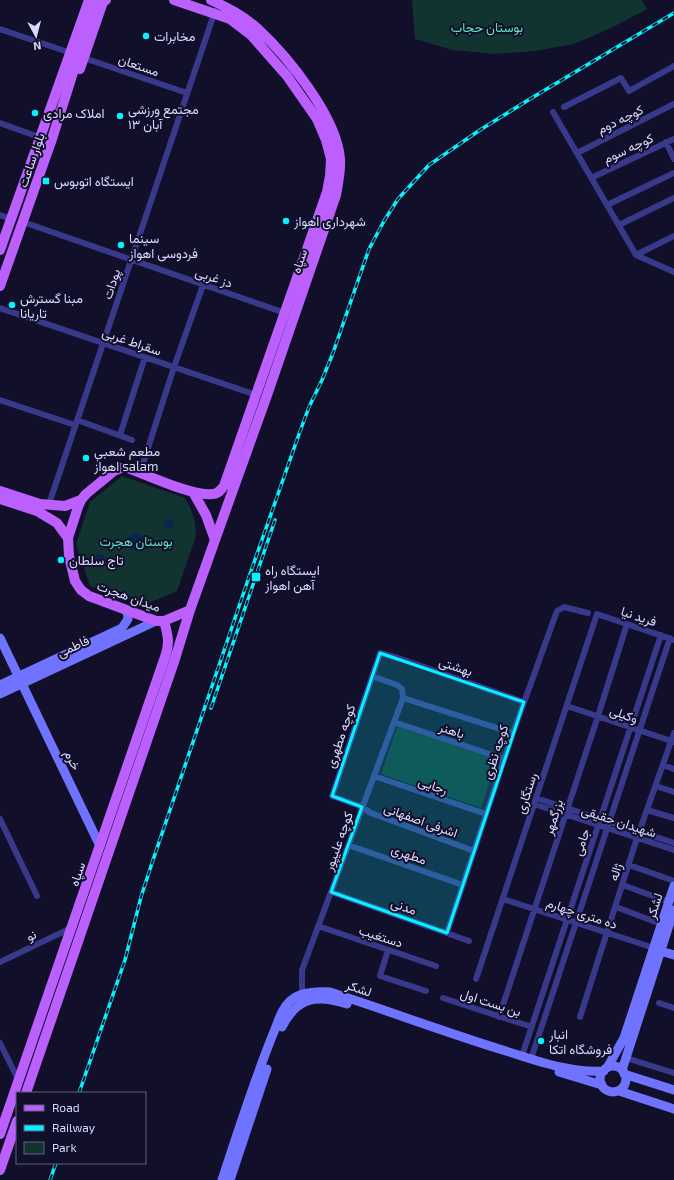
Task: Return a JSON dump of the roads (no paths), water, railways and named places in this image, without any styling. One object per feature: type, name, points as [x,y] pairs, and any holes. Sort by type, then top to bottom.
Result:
[{"type":"main road","points":[[39,137],[82,0]]},
{"type":"main road","points":[[76,17],[82,11],[87,0]]},
{"type":"main road","points":[[79,39],[87,0]]},
{"type":"main road","points":[[79,39],[98,0]]},
{"type":"main road","points":[[96,23],[95,9],[98,0]]},
{"type":"main road","points":[[52,139],[84,58],[103,2],[106,0]]},
{"type":"main road","name":"سپاه","points":[[174,0],[230,19],[251,35],[274,59],[302,95],[317,119],[326,140],[331,159],[327,192],[285,313],[261,397],[215,540]]},
{"type":"main road","name":"سپاه","points":[[193,492],[211,495],[218,492],[224,486],[261,397],[336,195],[340,177],[340,159],[335,137],[325,115],[295,70],[258,28],[234,10],[214,1]]},
{"type":"main road","name":"بلوار ساعت","points":[[0,250],[39,137],[79,39]]},
{"type":"main road","name":"بلوار ساعت","points":[[0,286],[52,139],[79,39]]},
{"type":"main road","name":"میدان هجرت","points":[[190,610],[160,621],[89,596],[81,590],[76,582],[69,556],[68,538],[81,500],[86,494],[114,471],[121,468],[128,468],[140,472],[193,492]]},
{"type":"main road","points":[[0,491],[40,504],[65,506],[81,500]]},
{"type":"main road","points":[[190,610],[215,540],[206,514],[193,492]]},
{"type":"main road","points":[[0,499],[37,511],[57,523],[68,538]]},
{"type":"main road","name":"فاطمی","points":[[0,694],[20,680],[122,628],[128,619],[127,610]]},
{"type":"main road","name":"سپاه","points":[[26,1092],[174,662],[190,610]]},
{"type":"main road","name":"سپاه","points":[[0,1134],[169,647],[169,639],[160,621]]},
{"type":"main road","name":"فاطمی","points":[[0,685],[20,680],[160,621]]},
{"type":"main road","name":"خرم","points":[[0,638],[100,846]]},
{"type":"main road","name":"لشکر","points":[[623,1072],[657,949],[671,906],[674,886]]},
{"type":"main road","name":"لشکر","points":[[302,994],[330,992],[531,1059],[566,1068],[595,1071],[606,1069],[624,1038],[657,949],[661,924],[671,906]]},
{"type":"main road","points":[[657,949],[674,955]]},
{"type":"main road","points":[[222,1180],[254,1085],[282,1012],[289,1002],[302,994]]},
{"type":"main road","name":"لشکر","points":[[230,1180],[277,1037],[287,1016],[302,1003],[317,998],[338,1001],[602,1085]]},
{"type":"main road","points":[[616,1054],[618,1059],[624,1060],[626,1058]]},
{"type":"main road","points":[[623,1072],[625,1081],[622,1088],[611,1092],[607,1091],[602,1085],[600,1078],[606,1069],[615,1067],[623,1072],[674,1090]]},
{"type":"main road","points":[[619,1090],[674,1109]]},
{"type":"main road","points":[[0,1170],[16,1124]]},
{"type":"street","name":"پودات","points":[[49,504],[214,13],[214,1]]},
{"type":"street","points":[[0,29],[65,51]]},
{"type":"street","name":"مستعان","points":[[84,58],[187,93]]},
{"type":"street","points":[[564,107],[621,78],[629,91],[674,66]]},
{"type":"street","name":"کوچه دوم","points":[[577,153],[674,104]]},
{"type":"street","points":[[553,112],[636,255],[673,270]]},
{"type":"street","points":[[0,123],[39,137]]},
{"type":"street","name":"کوچه سوم","points":[[591,178],[674,139]]},
{"type":"street","points":[[666,142],[674,159]]},
{"type":"street","points":[[607,204],[674,172]]},
{"type":"street","points":[[619,225],[674,198]]},
{"type":"street","points":[[0,215],[11,219]]},
{"type":"street","name":"دز غربی","points":[[23,222],[285,313]]},
{"type":"street","points":[[636,255],[674,236]]},
{"type":"street","points":[[140,472],[174,367],[203,285]]},
{"type":"street","name":"سقراط غربی","points":[[0,308],[261,397]]},
{"type":"street","points":[[120,435],[145,358]]},
{"type":"street","points":[[0,400],[120,435],[132,440]]},
{"type":"street","name":"کوچه نظری","points":[[447,933],[512,733],[557,610],[564,607],[588,613]]},
{"type":"street","name":"فرید نیا","points":[[597,614],[672,639]]},
{"type":"street","name":"رستگاری","points":[[476,979],[597,614]]},
{"type":"street","name":"بزرگمهر","points":[[500,1017],[598,716],[626,624]]},
{"type":"street","name":"جامی","points":[[522,1056],[568,920],[660,635]]},
{"type":"street","points":[[531,1059],[639,731],[672,639]]},
{"type":"street","name":"بهشتی","points":[[380,653],[524,702]]},
{"type":"street","name":"کوچه مطهری","points":[[362,807],[332,796],[380,653]]},
{"type":"street","points":[[372,676],[397,685],[402,689],[403,698],[512,733]]},
{"type":"street","name":"کوچه علیپور","points":[[302,994],[302,970],[403,698]]},
{"type":"street","name":"وکیلی","points":[[567,706],[673,742]]},
{"type":"street","name":"باهنر","points":[[394,722],[504,759]]},
{"type":"street","name":"ژاله","points":[[580,1018],[638,835],[663,765],[673,742],[674,734]]},
{"type":"street","points":[[663,765],[674,769]]},
{"type":"street","name":"رجایی","points":[[374,776],[486,814]]},
{"type":"street","points":[[656,786],[674,792]]},
{"type":"street","points":[[535,801],[568,808],[601,819],[609,825]]},
{"type":"street","name":"شهیدان حقیقی","points":[[535,801],[566,815],[598,826],[609,825],[674,850]]},
{"type":"street","name":"اشرفی اصفهانی","points":[[362,807],[371,813],[474,851]]},
{"type":"street","points":[[647,810],[674,818]]},
{"type":"street","points":[[0,819],[37,896]]},
{"type":"street","points":[[638,835],[674,843]]},
{"type":"street","name":"مطهری","points":[[348,845],[463,885]]},
{"type":"street","points":[[629,865],[674,881]]},
{"type":"street","points":[[623,885],[671,906]]},
{"type":"street","name":"مدنی","points":[[331,892],[470,941]]},
{"type":"street","name":"ده متری چهارم","points":[[503,899],[657,949]]},
{"type":"street","points":[[616,907],[661,924]]},
{"type":"street","name":"دستغیب","points":[[318,926],[436,966]]},
{"type":"street","name":"نو","points":[[0,962],[72,928]]},
{"type":"street","points":[[388,950],[380,976],[426,991]]},
{"type":"street","name":"بن بست اول","points":[[443,998],[532,1027]]},
{"type":"street","points":[[658,1003],[674,1008]]},
{"type":"street","points":[[0,1043],[19,1081]]},
{"type":"street","points":[[626,1058],[674,1073]]},
{"type":"water","points":[[169,519],[174,524],[169,529],[164,524]]},
{"type":"water","points":[[132,533],[140,533],[145,538],[143,549],[140,551],[132,551],[127,546],[127,538]]},
{"type":"water","points":[[100,553],[105,558],[100,563],[95,558]]},
{"type":"railway","points":[[79,1092],[125,960],[141,897],[152,863],[250,574],[309,407],[333,353],[369,249],[384,221],[398,199],[429,165],[480,130],[674,13]]},
{"type":"railway","points":[[211,708],[275,520]]},
{"type":"railway","points":[[50,1180],[56,1164]]},
{"type":"place","name":"مخابرات","points":[[146,36]]},
{"type":"place","name":"املاک مرادی","points":[[35,113]]},
{"type":"place","name":"مجتمع ورزشی ۱۳ آبان","points":[[120,116]]},
{"type":"place","name":"ایستگاه اتوبوس","points":[[46,181]]},
{"type":"place","name":"شهرداری اهواز","points":[[286,221]]},
{"type":"place","name":"سینما فردوسی اهواز","points":[[121,245]]},
{"type":"place","name":"مبنا گسترش تاریانا","points":[[12,305]]},
{"type":"place","name":"مطعم شعبي اهواز salam","points":[[86,458]]},
{"type":"place","name":"تاج سلطان","points":[[61,560]]},
{"type":"place","name":"ایستگاه راه آهن اهواز","points":[[256,577]]},
{"type":"place","name":"انبار فروشگاه اتکا","points":[[541,1041]]},
{"type":"park label","name":"بوستان حجاب","points":[[487,27]]},
{"type":"park label","name":"بوستان هجرت","points":[[136,541]]}]
